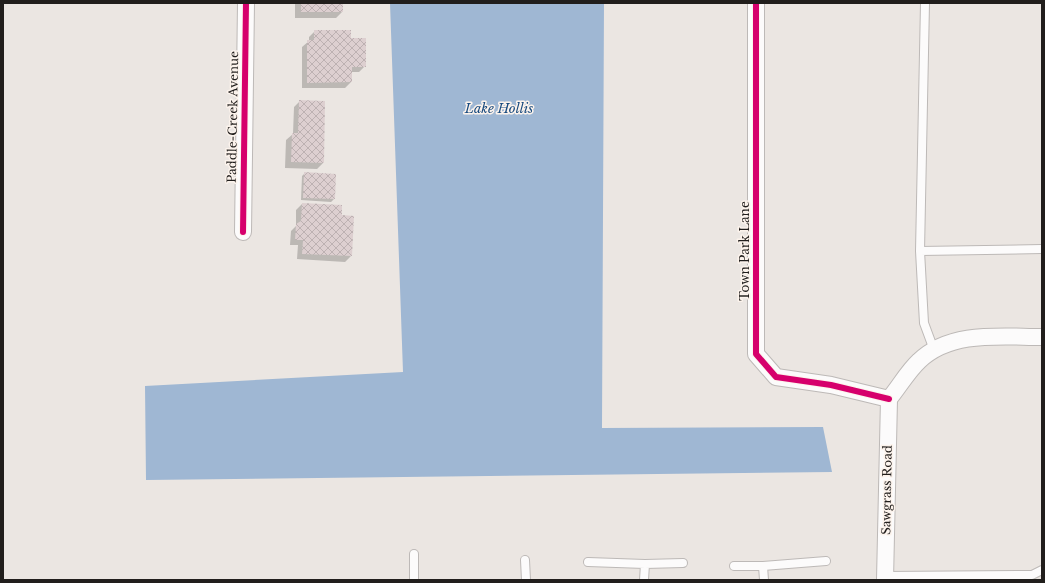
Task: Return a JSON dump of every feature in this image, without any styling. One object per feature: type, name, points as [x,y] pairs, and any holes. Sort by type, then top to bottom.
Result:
[{"type":"street","name":"Paddle-Creek Avenue","points":[[243,232],[246,3]]},
{"type":"street","name":"Town Park Lane","points":[[756,3],[756,354],[776,377],[830,385],[889,399]]},
{"type":"street","points":[[889,399],[919,360],[938,347],[964,339],[992,336],[1042,337]]},
{"type":"street","name":"Sawgrass Road","points":[[885,578],[889,399]]},
{"type":"lane","points":[[925,3],[920,251],[924,323],[934,350]]},
{"type":"lane","points":[[920,251],[1042,249]]},
{"type":"lane","points":[[414,554],[414,580]]},
{"type":"lane","points":[[525,560],[526,580]]},
{"type":"lane","points":[[734,566],[763,566],[826,561]]},
{"type":"lane","points":[[588,562],[645,564],[683,563]]},
{"type":"lane","points":[[644,580],[645,564]]},
{"type":"lane","points":[[763,566],[764,580]]},
{"type":"lane","points":[[885,578],[1032,575],[1042,570]]},
{"type":"water","name":"Lake Hollis","points":[[390,3],[604,3],[602,428],[823,427],[832,472],[146,480],[145,386],[403,372]]},
{"type":"building","points":[[301,3],[343,3],[343,12],[301,12]]},
{"type":"building","points":[[314,30],[351,30],[351,38],[366,38],[366,67],[352,67],[352,82],[307,83],[307,40],[314,40]]},
{"type":"building","points":[[299,100],[325,101],[324,163],[291,162],[292,133],[298,133]]},
{"type":"building","points":[[304,172],[336,174],[335,199],[303,198]]},
{"type":"building","points":[[302,203],[342,205],[342,215],[354,216],[352,256],[302,254],[303,240],[295,240],[296,224],[301,221]]},
{"type":"cycle path","points":[[243,232],[246,3]]},
{"type":"cycle path","points":[[756,3],[756,354],[776,377],[831,385],[889,399]]}]
